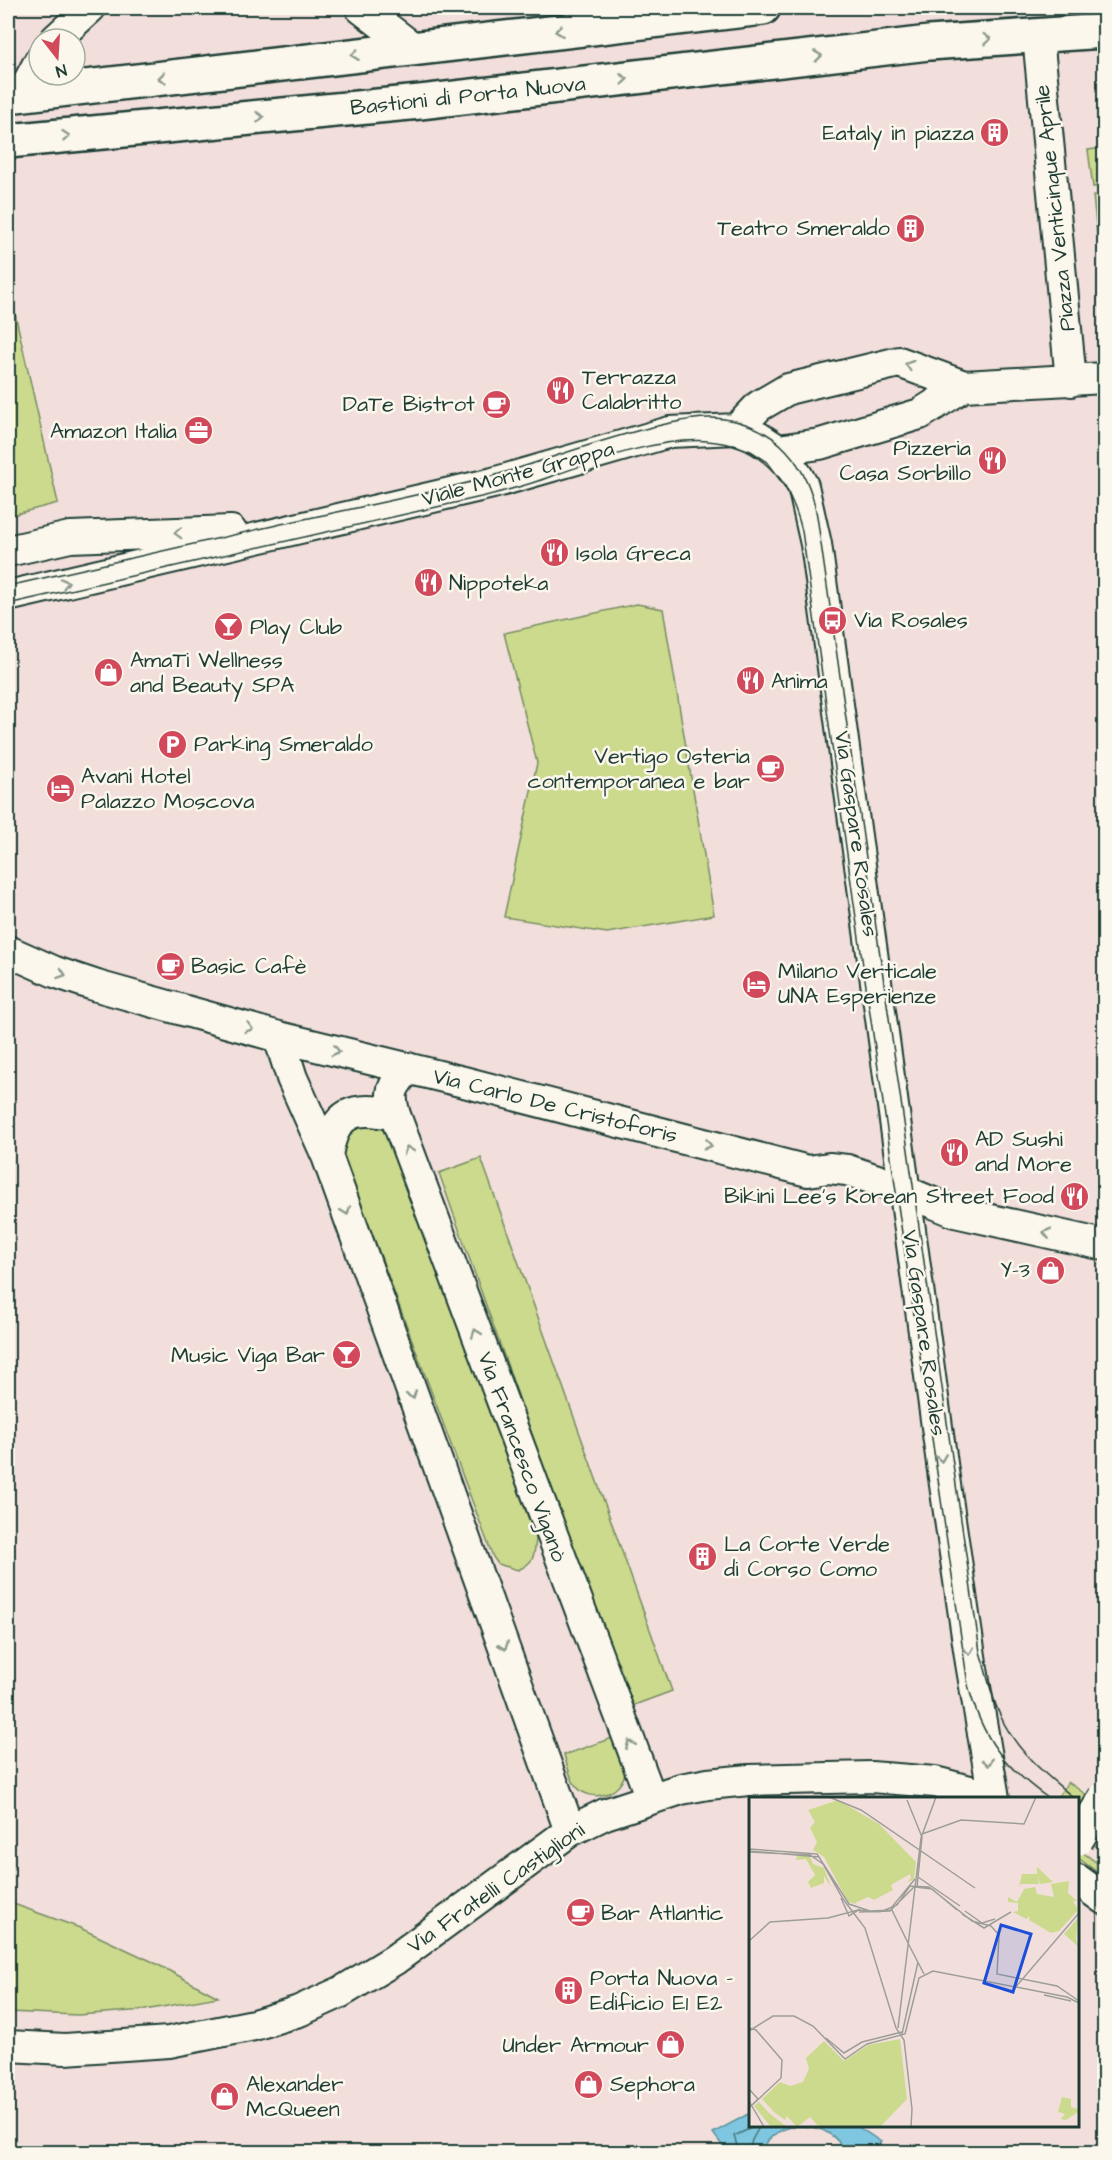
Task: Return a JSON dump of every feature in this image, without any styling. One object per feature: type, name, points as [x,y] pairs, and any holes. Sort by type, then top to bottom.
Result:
[{"type":"main road","points":[[8,129],[15,95],[763,8]]},
{"type":"main road","points":[[1038,36],[1104,32]]},
{"type":"main road","name":"Bastioni di Porta Nuova","points":[[8,141],[420,102],[928,43],[1038,36]]},
{"type":"street","points":[[69,27],[90,8]]},
{"type":"street","points":[[361,8],[413,48]]},
{"type":"street","name":"Piazza Venticinque Aprile","points":[[1038,36],[1071,381]]},
{"type":"street","points":[[15,95],[27,78]]},
{"type":"street","points":[[737,429],[759,406],[788,389],[899,362],[964,386],[1104,378]]},
{"type":"street","points":[[778,450],[820,444],[920,414],[964,386]]},
{"type":"street","name":"Viale Monte Grappa","points":[[8,596],[494,483],[670,432],[737,429],[758,437],[778,450]]},
{"type":"street","name":"Via Gaspare Rosales","points":[[778,450],[803,486],[816,544],[945,1489],[993,1797]]},
{"type":"street","name":"Viale Monte Grappa","points":[[8,551],[70,537],[300,529]]},
{"type":"street","name":"Via Carlo De Cristoforis","points":[[8,951],[55,972],[97,986],[279,1037],[808,1171],[830,1168],[847,1170],[955,1212],[1104,1245]]},
{"type":"street","points":[[279,1037],[292,1078],[327,1156],[570,1831]]},
{"type":"street","name":"Via Francesco Viganò","points":[[408,1068],[396,1083],[390,1098],[395,1115],[651,1798]]},
{"type":"street","points":[[327,1156],[330,1135],[339,1121],[347,1116],[356,1112],[373,1110],[395,1115]]},
{"type":"street","name":"Via Fratelli Castiglioni","points":[[8,2046],[65,2049],[169,2042],[254,2025],[298,2011],[341,1992],[394,1960],[570,1831],[605,1814],[651,1798],[708,1784],[812,1778],[920,1780],[950,1785],[990,1797]]},
{"type":"street","points":[[1079,1837],[1104,1797]]},
{"type":"street","points":[[1079,1881],[1104,1899]]},
{"type":"green space","points":[[1104,148],[1104,185],[1093,187],[1088,150]]},
{"type":"green space","points":[[1104,195],[1104,233],[1097,234],[1093,196]]},
{"type":"green space","points":[[11,296],[58,503],[8,516],[8,305]]},
{"type":"green space","points":[[637,604],[663,609],[714,915],[607,933],[504,917],[537,763],[504,633]]},
{"type":"green space","points":[[365,1125],[379,1128],[390,1137],[536,1539],[533,1558],[518,1570],[498,1564],[493,1557],[343,1155],[344,1144],[348,1136],[355,1129]]},
{"type":"green space","points":[[481,1158],[672,1691],[629,1707],[439,1173]]},
{"type":"green space","points":[[615,1737],[625,1765],[624,1778],[619,1785],[606,1794],[598,1796],[582,1792],[572,1779],[564,1755]]},
{"type":"green space","points":[[1068,1782],[1104,1807],[1104,1852],[1079,1834],[1079,1797],[1058,1797]]},
{"type":"green space","points":[[1079,1850],[1104,1868],[1104,1877],[1079,1859]]},
{"type":"green space","points":[[8,1902],[80,1928],[151,1961],[218,1997],[145,2010],[78,2015],[8,2012]]},
{"type":"water","points":[[749,2114],[749,2127],[796,2127],[778,2132],[768,2141],[762,2152],[727,2152],[713,2133]]},
{"type":"water","points":[[810,2127],[858,2127],[881,2142],[874,2152],[844,2152],[828,2133]]},
{"type":"tram line","points":[[8,586],[471,482],[610,438],[682,421],[715,418],[743,423],[760,430],[787,451],[806,480],[817,516],[980,1652],[997,1708],[1006,1728],[1042,1771],[1073,1797]]},
{"type":"tram line","points":[[8,604],[481,497],[526,485],[625,452],[663,443],[699,440],[733,445],[762,461],[786,488],[802,531],[968,1685],[980,1721],[997,1750],[1019,1775],[1047,1797]]},
{"type":"tram line","points":[[1079,1802],[1104,1819]]},
{"type":"tram line","points":[[1079,1821],[1104,1839]]},
{"type":"place","name":"Eataly in piazza","points":[[995,133]]},
{"type":"place","name":"Teatro Smeraldo","points":[[911,228]]},
{"type":"place","name":"Terrazza Calabritto","points":[[561,390]]},
{"type":"place","name":"DaTe Bistrot","points":[[496,404]]},
{"type":"place","name":"Amazon Italia","points":[[198,431]]},
{"type":"place","name":"Pizzeria Casa Sorbillo","points":[[992,461]]},
{"type":"place","name":"Isola Greca","points":[[555,553]]},
{"type":"place","name":"Nippoteka","points":[[428,583]]},
{"type":"place","name":"Via Rosales","points":[[833,620]]},
{"type":"place","name":"Play Club","points":[[229,627]]},
{"type":"place","name":"AmaTi Wellness and Beauty SPA","points":[[109,673]]},
{"type":"place","name":"Anima","points":[[750,681]]},
{"type":"place","name":"Parking Smeraldo","points":[[173,744]]},
{"type":"place","name":"Vertigo Osteria contemporanea e bar","points":[[771,769]]},
{"type":"place","name":"Avani Hotel Palazzo Moscova","points":[[60,789]]},
{"type":"place","name":"Basic Cafè","points":[[170,966]]},
{"type":"place","name":"Milano Verticale UNA Esperienze","points":[[757,984]]},
{"type":"place","name":"AD Sushi and More","points":[[954,1152]]},
{"type":"place","name":"Bikini Lee's Korean Street Food","points":[[1075,1196]]},
{"type":"place","name":"Y-3","points":[[1051,1270]]},
{"type":"place","name":"Music Viga Bar","points":[[346,1355]]},
{"type":"place","name":"La Corte Verde di Corso Como","points":[[703,1557]]},
{"type":"place","name":"Bar Atlantic","points":[[580,1913]]},
{"type":"place","name":"Porta Nuova - Edificio E1 E2","points":[[569,1991]]},
{"type":"place","name":"Under Armour","points":[[670,2045]]},
{"type":"place","name":"Sephora","points":[[589,2084]]},
{"type":"place","name":"Alexander McQueen","points":[[225,2097]]}]
